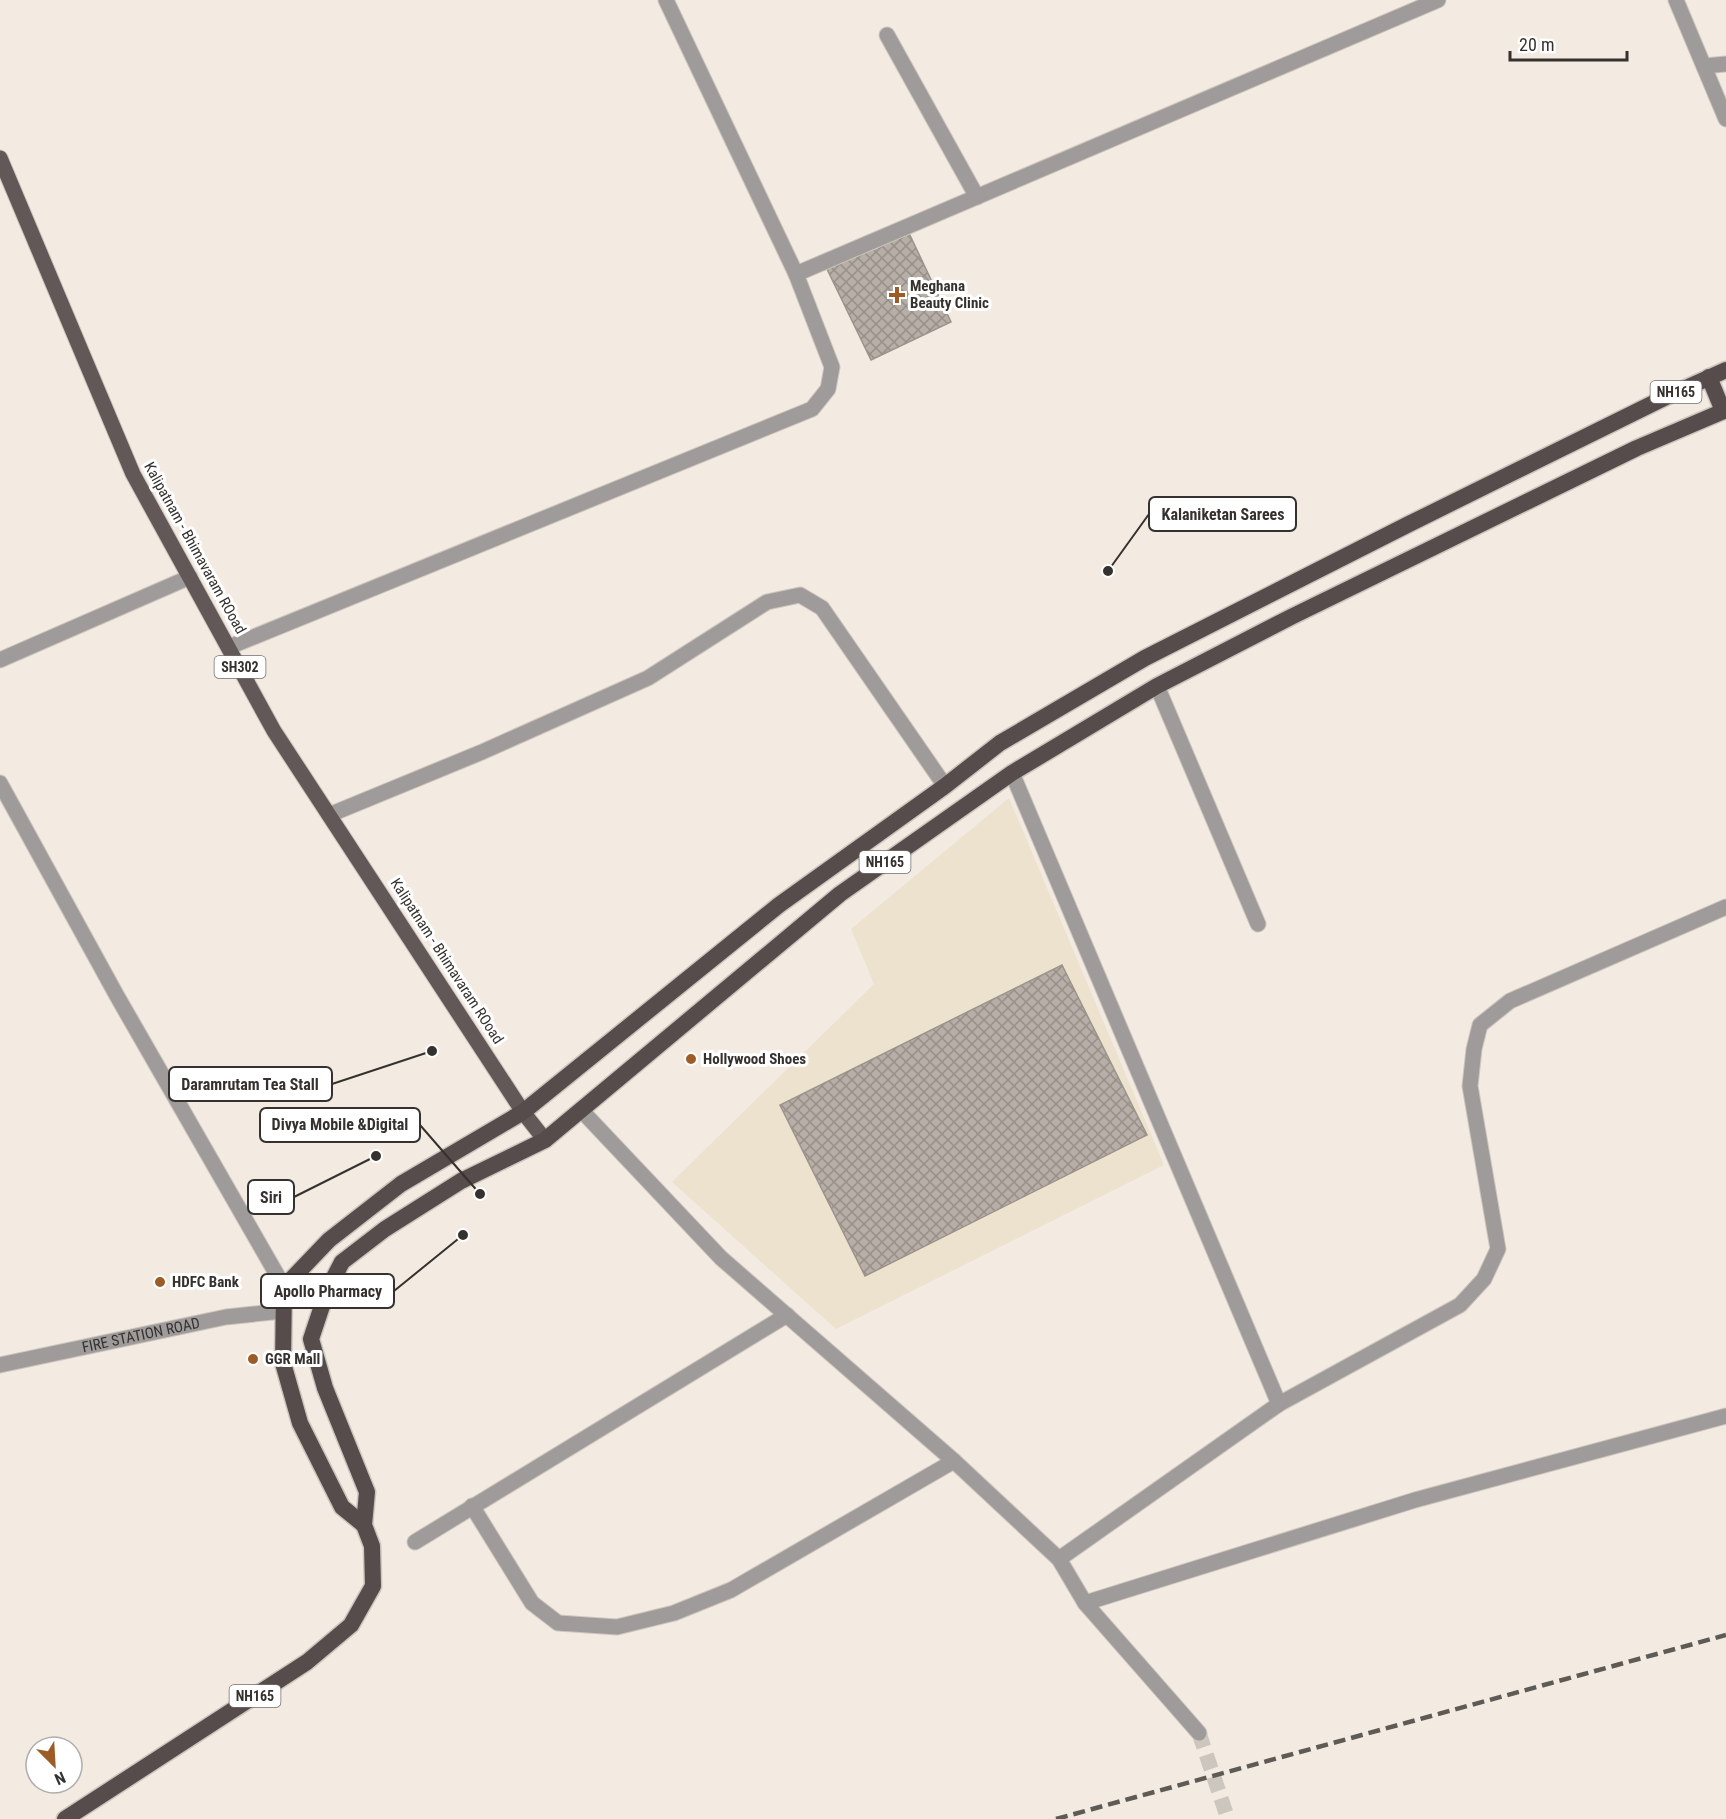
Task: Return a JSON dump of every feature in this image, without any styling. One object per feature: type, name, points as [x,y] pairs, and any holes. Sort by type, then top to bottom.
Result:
[{"type":"highway","name":"NH165","points":[[284,1287],[329,1240],[401,1184],[523,1112],[779,905],[945,786],[1000,743],[1145,658],[1409,524],[1726,370]]},
{"type":"highway","points":[[1709,377],[1724,411]]},
{"type":"highway","name":"NH165","points":[[65,1819],[307,1662],[351,1625],[373,1587],[372,1546],[364,1525],[367,1492],[325,1388],[311,1339],[327,1291],[342,1262],[385,1229],[461,1181],[545,1140],[840,894],[1012,773],[1157,686],[1293,616],[1637,448],[1724,411]]},
{"type":"highway","points":[[284,1287],[283,1363],[300,1423],[342,1507],[364,1525]]},
{"type":"highway","points":[[342,1507],[367,1492]]},
{"type":"main road","name":"Kalipatnam - Bhimavaram ROoad","points":[[0,158],[133,474],[274,731],[523,1112],[545,1140]]},
{"type":"street","points":[[229,647],[812,409],[828,389],[832,367],[796,274],[666,0]]},
{"type":"street","points":[[796,274],[1438,0]]},
{"type":"street","points":[[1676,0],[1726,119]]},
{"type":"street","points":[[886,35],[977,196]]},
{"type":"street","points":[[1704,66],[1726,64]]},
{"type":"street","points":[[0,660],[190,577]]},
{"type":"street","points":[[329,815],[482,752],[648,678],[767,602],[800,596],[822,608],[945,786]]},
{"type":"street","points":[[1157,686],[1258,924]]},
{"type":"street","points":[[1012,773],[1279,1404]]},
{"type":"street","points":[[0,783],[117,996],[284,1287]]},
{"type":"street","points":[[1059,1559],[1279,1404],[1460,1305],[1484,1279],[1498,1249],[1470,1086],[1474,1049],[1480,1025],[1510,1001],[1726,907]]},
{"type":"street","points":[[582,1111],[721,1258],[954,1461],[1059,1559],[1085,1603],[1199,1733]]},
{"type":"street","name":"FIRE STATION ROAD","points":[[0,1365],[226,1317],[283,1311]]},
{"type":"street","points":[[415,1542],[787,1315]]},
{"type":"street","points":[[1085,1603],[1415,1500],[1726,1416]]},
{"type":"street","points":[[472,1506],[532,1603],[558,1623],[617,1627],[674,1613],[731,1590],[954,1461]]},
{"type":"shaded area","points":[[1009,798],[1164,1165],[836,1329],[672,1182],[874,984],[851,929]]},
{"type":"building","points":[[908,231],[951,322],[871,360],[827,269]]},
{"type":"building","points":[[1062,965],[1147,1135],[865,1276],[780,1105]]},
{"type":"tunnel","points":[[1199,1733],[1228,1819]]},
{"type":"railway","points":[[1056,1819],[1726,1635]]},
{"type":"place","name":"Meghana Beauty Clinic","points":[[897,295]]},
{"type":"place","name":"Kalaniketan Sarees","points":[[1108,571]]},
{"type":"place","name":"Daramrutam Tea Stall","points":[[432,1051]]},
{"type":"place","name":"Hollywood Shoes","points":[[691,1059]]},
{"type":"place","name":"Siri","points":[[376,1156]]},
{"type":"place","name":"Divya Mobile &Digital","points":[[480,1194]]},
{"type":"place","name":"Apollo Pharmacy","points":[[463,1235]]},
{"type":"place","name":"HDFC Bank","points":[[160,1282]]},
{"type":"place","name":"GGR Mall","points":[[253,1359]]}]
